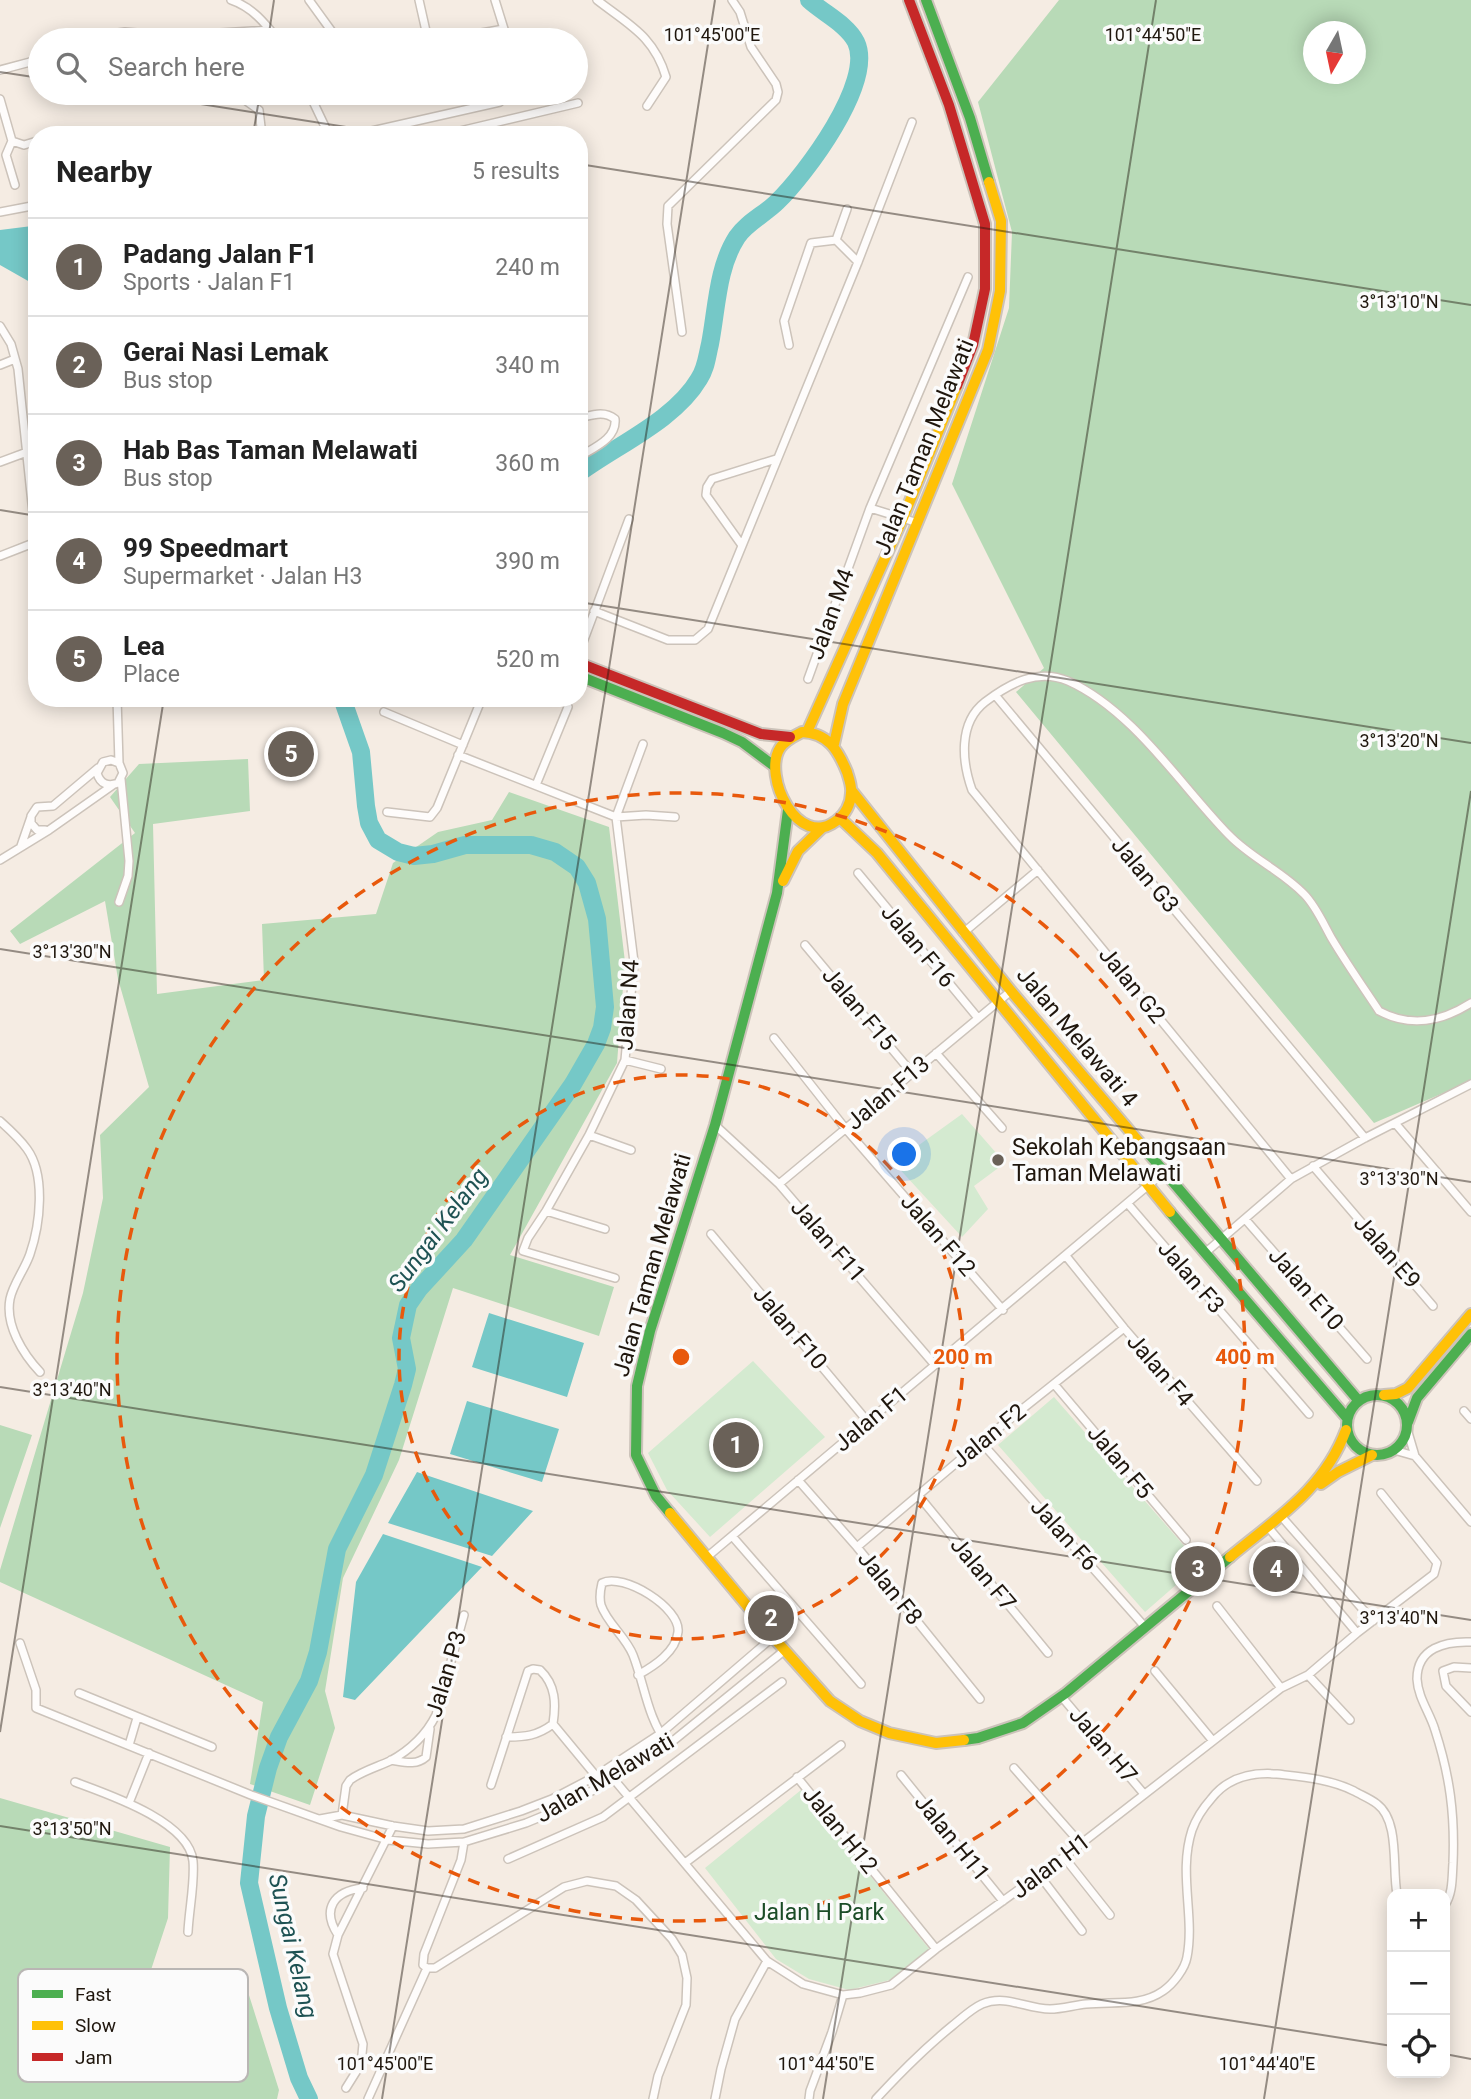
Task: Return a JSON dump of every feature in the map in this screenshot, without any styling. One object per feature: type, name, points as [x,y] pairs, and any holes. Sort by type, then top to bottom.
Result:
[{"type":"main road","name":"Jalan Taman Melawati","points":[[807,732],[903,518],[973,345],[985,289],[985,224],[949,105],[909,0]]},
{"type":"main road","name":"Jalan Taman Melawati","points":[[834,744],[843,704],[988,350],[1000,291],[1000,221],[970,118],[926,0]]},
{"type":"main road","points":[[588,667],[761,734],[790,737],[807,732],[827,737],[839,752],[852,790],[847,811],[836,823],[823,827],[804,824],[788,810],[774,766],[742,742],[588,680]]},
{"type":"main road","points":[[774,766],[782,744],[790,737]]},
{"type":"main road","name":"Jalan Melawati 4","points":[[852,790],[1011,991],[1358,1400]]},
{"type":"main road","name":"Jalan Taman Melawati","points":[[788,810],[777,893],[715,1125],[650,1331],[637,1386],[636,1455],[656,1496],[830,1701],[860,1721],[889,1733],[936,1743],[978,1738],[1023,1723],[1146,1628],[1324,1477],[1332,1465],[1346,1424]]},
{"type":"main road","name":"Jalan Melawati 4","points":[[841,819],[877,853],[1346,1424]]},
{"type":"main road","name":"Jalan Taman Melawati","points":[[777,893],[796,851],[823,827]]},
{"type":"main road","points":[[1471,1314],[1408,1388],[1396,1394],[1371,1395],[1358,1400],[1351,1408],[1346,1424],[1355,1446],[1372,1455],[1383,1455],[1394,1450],[1405,1436],[1417,1398],[1471,1334]]},
{"type":"main road","points":[[1384,1395],[1396,1400],[1404,1410],[1408,1426]]},
{"type":"main road","name":"Jalan Taman Melawati","points":[[1299,1500],[1338,1472],[1372,1455]]},
{"type":"street","points":[[231,0],[244,4],[268,28]]},
{"type":"street","points":[[309,0],[329,28]]},
{"type":"street","points":[[419,0],[425,28]]},
{"type":"street","points":[[495,0],[504,28]]},
{"type":"street","points":[[597,0],[650,42],[660,58],[666,77],[647,106]]},
{"type":"street","points":[[682,332],[667,224],[668,206],[776,100],[778,92],[776,84],[751,47],[740,12],[732,0]]},
{"type":"street","points":[[0,70],[28,63]]},
{"type":"street","points":[[0,99],[12,141],[6,155],[15,185]]},
{"type":"street","points":[[252,105],[259,110],[261,126]]},
{"type":"street","points":[[315,105],[325,126]]},
{"type":"street","points":[[413,126],[489,105]]},
{"type":"street","points":[[481,126],[570,105]]},
{"type":"street","points":[[594,611],[668,640],[695,640],[708,629],[858,262],[912,122]]},
{"type":"street","points":[[12,141],[28,144]]},
{"type":"street","points":[[0,212],[28,207]]},
{"type":"street","points":[[836,240],[847,209]]},
{"type":"street","points":[[836,240],[858,262]]},
{"type":"street","points":[[789,345],[784,321],[811,243],[836,240]]},
{"type":"street","name":"Jalan M4","points":[[808,679],[870,508],[968,277]]},
{"type":"street","points":[[0,326],[15,359],[28,462]]},
{"type":"street","points":[[0,365],[15,359]]},
{"type":"street","points":[[588,416],[600,413],[610,415],[615,419],[616,425],[614,432],[606,440],[588,451]]},
{"type":"street","points":[[0,462],[27,452]]},
{"type":"street","points":[[741,544],[706,495],[707,487],[712,480],[722,475],[776,459]]},
{"type":"street","points":[[870,508],[918,523]]},
{"type":"street","points":[[588,624],[629,519]]},
{"type":"street","points":[[0,556],[28,545]]},
{"type":"street","points":[[995,695],[1029,676],[1047,677],[1068,681],[1105,705],[1149,744],[1230,837],[1306,895],[1379,1011],[1393,1018],[1413,1022],[1432,1021],[1456,1013],[1471,1003]]},
{"type":"street","name":"Jalan G2","points":[[995,695],[978,707],[965,739],[964,768],[972,790],[1291,1179]]},
{"type":"street","name":"Jalan G3","points":[[995,695],[1365,1138]]},
{"type":"street","points":[[117,707],[119,763],[122,768],[129,861],[128,876],[119,902]]},
{"type":"street","points":[[387,812],[430,817],[437,808],[478,707]]},
{"type":"street","points":[[536,785],[568,707]]},
{"type":"street","points":[[384,712],[463,745]]},
{"type":"street","points":[[616,817],[643,744]]},
{"type":"street","points":[[458,755],[616,817],[675,817]]},
{"type":"street","points":[[21,846],[31,816],[37,807],[54,806],[103,762],[111,760],[119,763]]},
{"type":"street","points":[[98,768],[99,779],[107,785],[113,785]]},
{"type":"street","points":[[0,860],[49,830],[121,778]]},
{"type":"street","points":[[54,806],[59,811],[61,821]]},
{"type":"street","points":[[31,816],[33,828],[49,830]]},
{"type":"street","name":"Jalan N4","points":[[615,1278],[523,1251],[589,1135],[625,1060],[634,962],[616,817]]},
{"type":"street","points":[[964,933],[1038,870]]},
{"type":"street","name":"Jalan F16","points":[[858,873],[978,1018]]},
{"type":"street","name":"Jalan F15","points":[[805,945],[912,1073]]},
{"type":"street","name":"Jalan F13","points":[[779,1184],[1011,991]]},
{"type":"street","name":"Jalan F12","points":[[774,1038],[845,1128],[1003,1310]]},
{"type":"street","points":[[936,1053],[1002,1128]]},
{"type":"street","points":[[625,1060],[661,1069]]},
{"type":"street","points":[[1205,1253],[1291,1179],[1471,1084]]},
{"type":"street","points":[[0,1121],[28,1150],[36,1169],[39,1216],[30,1254],[10,1299],[11,1316],[20,1346],[40,1372]]},
{"type":"street","points":[[1395,1122],[1471,1212]]},
{"type":"street","name":"Jalan F11","points":[[715,1125],[779,1184],[934,1364]]},
{"type":"street","points":[[589,1135],[631,1150]]},
{"type":"street","name":"Jalan E9","points":[[1313,1166],[1433,1306]]},
{"type":"street","name":"Jalan F1","points":[[707,1557],[1164,1172]]},
{"type":"street","name":"Jalan F3","points":[[1128,1204],[1309,1414]]},
{"type":"street","points":[[546,1211],[605,1229]]},
{"type":"street","name":"Jalan E10","points":[[1245,1219],[1367,1359]]},
{"type":"street","name":"Jalan F10","points":[[711,1234],[868,1422]]},
{"type":"street","name":"Jalan F4","points":[[1066,1256],[1124,1328],[1257,1481]]},
{"type":"street","points":[[0,1298],[10,1299]]},
{"type":"street","name":"Jalan F2","points":[[857,1547],[981,1442],[1124,1328]]},
{"type":"street","name":"Jalan F5","points":[[1054,1384],[1186,1540]]},
{"type":"street","points":[[1464,1411],[1471,1419]]},
{"type":"street","points":[[1408,1426],[1415,1456],[1471,1522]]},
{"type":"street","name":"Jalan F6","points":[[981,1442],[1146,1628]]},
{"type":"street","points":[[1394,1450],[1415,1456]]},
{"type":"street","name":"Jalan F8","points":[[798,1480],[857,1547],[980,1699]]},
{"type":"street","name":"Jalan H1","points":[[606,1770],[767,1961],[803,1984],[843,1995],[891,1985],[936,1948],[1040,1876],[1281,1688],[1308,1675],[1357,1633],[1434,1574],[1437,1563],[1381,1493]]},
{"type":"street","name":"Jalan F7","points":[[918,1495],[1048,1653]]},
{"type":"street","points":[[1281,1516],[1373,1621]]},
{"type":"street","points":[[1268,1527],[1357,1633]]},
{"type":"street","points":[[732,1536],[861,1684]]},
{"type":"street","points":[[638,1675],[651,1668],[672,1649],[678,1632],[677,1623],[653,1598],[632,1584],[608,1580],[602,1583],[599,1594],[602,1607],[632,1654],[638,1675],[649,1713],[668,1745]]},
{"type":"street","points":[[1217,1606],[1281,1688]]},
{"type":"street","name":"Jalan P3","points":[[342,1815],[346,1786],[350,1780],[391,1760],[422,1738],[430,1728],[464,1615]]},
{"type":"street","name":"Jalan Melawati","points":[[319,1819],[342,1815],[428,1831],[464,1829],[552,1799],[606,1770],[660,1734],[773,1637]]},
{"type":"street","points":[[1450,1890],[1453,1801],[1433,1721],[1420,1695],[1418,1669],[1423,1657],[1436,1646],[1471,1642]]},
{"type":"street","name":"Jalan Melawati","points":[[20,1643],[36,1690],[36,1707],[251,1795],[319,1819],[388,1840],[428,1844],[464,1842],[526,1823],[560,1808],[668,1745],[785,1650]]},
{"type":"street","points":[[1471,1668],[1447,1668],[1443,1671],[1446,1686],[1471,1712]]},
{"type":"street","points":[[491,1786],[528,1671],[533,1669],[540,1670],[550,1682],[556,1703],[553,1724],[596,1776]]},
{"type":"street","points":[[1155,1671],[1213,1741]]},
{"type":"street","points":[[1308,1675],[1350,1720]]},
{"type":"street","points":[[508,1859],[603,1816],[782,1682]]},
{"type":"street","points":[[79,1693],[212,1747]]},
{"type":"street","name":"Jalan H7","points":[[1061,1696],[1144,1794]]},
{"type":"street","points":[[129,1745],[137,1718]]},
{"type":"street","points":[[506,1737],[533,1736],[553,1724]]},
{"type":"street","points":[[391,1760],[421,1762],[426,1757],[430,1728]]},
{"type":"street","points":[[685,1863],[841,1745]]},
{"type":"street","points":[[130,1804],[149,1753]]},
{"type":"street","points":[[1014,1768],[1081,1844]]},
{"type":"street","points":[[876,2099],[928,2046],[982,2004],[1000,2000],[1050,2009],[1097,2003],[1129,2003],[1165,1990],[1180,1973],[1187,1959],[1187,1853],[1192,1830],[1202,1809],[1218,1789],[1235,1780],[1258,1773],[1320,1779],[1344,1786],[1378,1804],[1390,1825],[1396,1889]]},
{"type":"street","name":"Jalan H11","points":[[901,1775],[1003,1901]]},
{"type":"street","name":"Jalan H12","points":[[797,1777],[936,1948]]},
{"type":"street","points":[[75,1782],[130,1804],[177,1830],[193,1858],[187,1932]]},
{"type":"street","points":[[346,2088],[361,2064],[363,2044],[333,1954],[338,1935],[393,1826]]},
{"type":"street","points":[[464,1842],[461,1860],[424,1954],[423,1965],[427,1968],[435,1968],[564,1887],[587,1881],[616,1886],[636,1900],[672,1939],[682,1955],[687,1978],[687,2005],[658,2076],[653,2099]]},
{"type":"street","points":[[1064,1857],[1110,1915]]},
{"type":"street","points":[[1040,1876],[1082,1931]]},
{"type":"street","points":[[338,1935],[331,1924],[334,1900],[342,1892],[363,1888]]},
{"type":"street","points":[[715,2099],[735,2019],[767,1961]]},
{"type":"street","points":[[368,2099],[427,1968]]},
{"type":"street","points":[[809,2099],[820,2058],[832,2032],[843,1995]]},
{"type":"green space","points":[[1059,0],[1471,0],[1471,1081],[1374,1123],[1016,692],[1044,668],[952,484],[1009,308],[1012,232],[978,102]]},
{"type":"green space","points":[[248,759],[250,811],[153,824],[157,994],[264,980],[262,924],[376,914],[393,863],[438,832],[492,820],[509,792],[609,827],[625,962],[617,1063],[510,1255],[614,1287],[599,1336],[453,1288],[399,1460],[343,1578],[325,1691],[335,1728],[310,1805],[250,1784],[263,1702],[0,1582],[0,1570],[83,1293],[103,1198],[100,1135],[149,1087],[118,979],[105,901],[20,944],[10,931],[135,833],[110,797],[139,764]]},
{"type":"green space","points":[[962,1114],[1005,1163],[974,1186],[988,1209],[962,1237],[894,1163]]},
{"type":"green space","points":[[753,1361],[825,1437],[710,1537],[667,1490],[648,1453]]},
{"type":"green space","points":[[1054,1397],[1200,1564],[1145,1612],[998,1445]]},
{"type":"green space","points":[[0,1425],[32,1435],[0,1528]]},
{"type":"green space","name":"Jalan H Park","points":[[801,1790],[930,1950],[890,1980],[849,1990],[809,1979],[776,1959],[705,1868]]},
{"type":"green space","points":[[0,1798],[170,1847],[168,1918],[151,1969],[18,1969],[18,2082],[248,2082],[248,1992],[279,2090],[277,2099],[0,2099]]},
{"type":"water","points":[[28,226],[28,281],[0,265],[0,230]]},
{"type":"water","points":[[489,1313],[584,1343],[567,1397],[472,1367]]},
{"type":"water","points":[[467,1401],[559,1429],[542,1482],[450,1454]]},
{"type":"water","points":[[417,1472],[533,1511],[492,1556],[388,1523]]},
{"type":"water","points":[[383,1534],[482,1567],[355,1700],[343,1697],[356,1582]]},
{"type":"waterway","name":"Sungai Kelang","points":[[588,467],[661,419],[689,394],[705,367],[719,289],[730,249],[741,232],[777,202],[804,171],[847,103],[856,80],[859,59],[856,42],[841,24],[809,0]]},
{"type":"waterway","name":"Sungai Kelang","points":[[309,2099],[299,2078],[278,2008],[249,1883],[256,1816],[268,1768],[279,1737],[309,1681],[318,1652],[337,1549],[374,1475],[403,1385],[407,1369],[401,1338],[408,1305],[419,1289],[464,1240],[573,1084],[596,1044],[605,1007],[597,919],[587,883],[577,867],[555,852],[531,845],[465,845],[414,856],[398,852],[378,840],[369,823],[361,752],[345,707]]},
{"type":"traffic: fast","points":[[926,0],[970,118],[989,182]]},
{"type":"traffic: fast","points":[[588,680],[723,733],[742,742],[774,766]]},
{"type":"traffic: fast","points":[[670,1513],[656,1496],[636,1455],[637,1386],[650,1331],[715,1125],[777,893],[788,810]]},
{"type":"traffic: fast","points":[[1139,1142],[1358,1400]]},
{"type":"traffic: fast","points":[[1170,1212],[1347,1418]]},
{"type":"traffic: fast","points":[[1408,1422],[1417,1398],[1471,1334]]},
{"type":"traffic: fast","points":[[1371,1395],[1383,1395],[1399,1403],[1405,1413],[1407,1425],[1405,1437],[1399,1447],[1383,1455],[1371,1455],[1355,1447],[1347,1431],[1347,1419],[1355,1403],[1371,1395]]},
{"type":"traffic: fast","points":[[964,1740],[1023,1723],[1066,1693],[1230,1557]]},
{"type":"traffic: slow","points":[[834,744],[843,704],[988,350],[1000,291],[1001,221],[989,182]]},
{"type":"traffic: slow","points":[[807,732],[903,518],[957,386]]},
{"type":"traffic: slow","points":[[802,732],[819,736],[831,744],[844,764],[851,785],[850,801],[845,812],[836,821],[822,827],[809,826],[797,818],[787,806],[776,775],[776,760],[780,748],[787,740],[802,732]]},
{"type":"traffic: slow","points":[[852,791],[1011,991],[1139,1142]]},
{"type":"traffic: slow","points":[[841,819],[877,853],[1170,1212]]},
{"type":"traffic: slow","points":[[783,881],[798,851],[823,827]]},
{"type":"traffic: slow","points":[[1384,1395],[1396,1394],[1408,1388],[1471,1314]]},
{"type":"traffic: slow","points":[[1230,1557],[1282,1515],[1312,1486],[1337,1451],[1346,1430]]},
{"type":"traffic: slow","points":[[1321,1484],[1372,1455]]},
{"type":"traffic: slow","points":[[670,1513],[830,1701],[860,1721],[889,1733],[936,1743],[964,1740]]},
{"type":"traffic: jam","points":[[909,0],[949,105],[985,224],[985,289],[973,345],[957,386]]},
{"type":"traffic: jam","points":[[588,667],[761,734],[790,737]]},
{"type":"place","name":"Lea","points":[[291,754]]},
{"type":"place","name":"Sekolah Kebangsaan Taman Melawati","points":[[998,1160]]},
{"type":"place","name":"Padang Jalan F1","points":[[736,1445]]},
{"type":"place","name":"Hab Bas Taman Melawati","points":[[1198,1569]]},
{"type":"place","name":"99 Speedmart","points":[[1276,1569]]},
{"type":"place","name":"Gerai Nasi Lemak","points":[[771,1618]]}]
